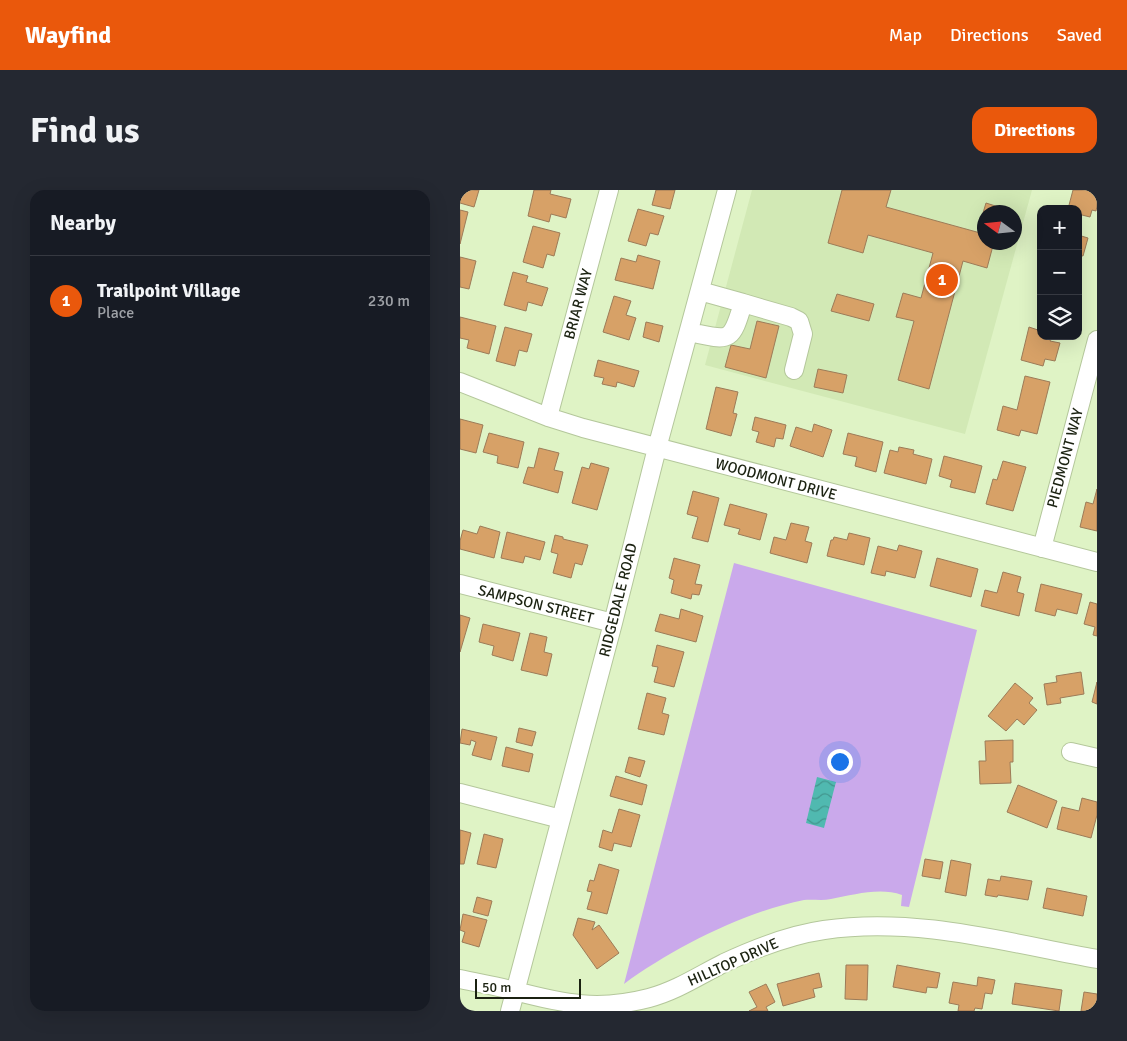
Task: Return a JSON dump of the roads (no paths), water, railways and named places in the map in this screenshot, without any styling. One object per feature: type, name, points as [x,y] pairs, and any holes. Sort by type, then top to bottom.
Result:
[{"type":"street","name":"BRIAR WAY","points":[[548,417],[609,190]]},
{"type":"street","name":"RIDGEDALE ROAD","points":[[510,1011],[613,623],[657,448],[728,190]]},
{"type":"street","points":[[700,291],[791,317],[799,321],[803,334],[794,370]]},
{"type":"street","points":[[688,332],[718,338],[728,336],[736,328],[742,303]]},
{"type":"street","name":"PIEDMONT WAY","points":[[1042,548],[1097,340]]},
{"type":"street","name":"WOODMONT DRIVE","points":[[460,382],[548,417],[582,428],[1097,562]]},
{"type":"street","name":"SAMPSON STREET","points":[[460,584],[613,623]]},
{"type":"street","points":[[1071,752],[1097,758]]},
{"type":"street","points":[[460,793],[561,819]]},
{"type":"street","name":"HILLTOP DRIVE","points":[[460,979],[535,997],[579,1005],[626,1002],[650,998],[673,989],[749,952],[781,940],[825,930],[880,926],[933,929],[1097,959]]},
{"type":"water","points":[[817,777],[836,782],[824,828],[806,823]]},
{"type":"place","name":"Trailpoint Village","points":[[942,280]]}]
